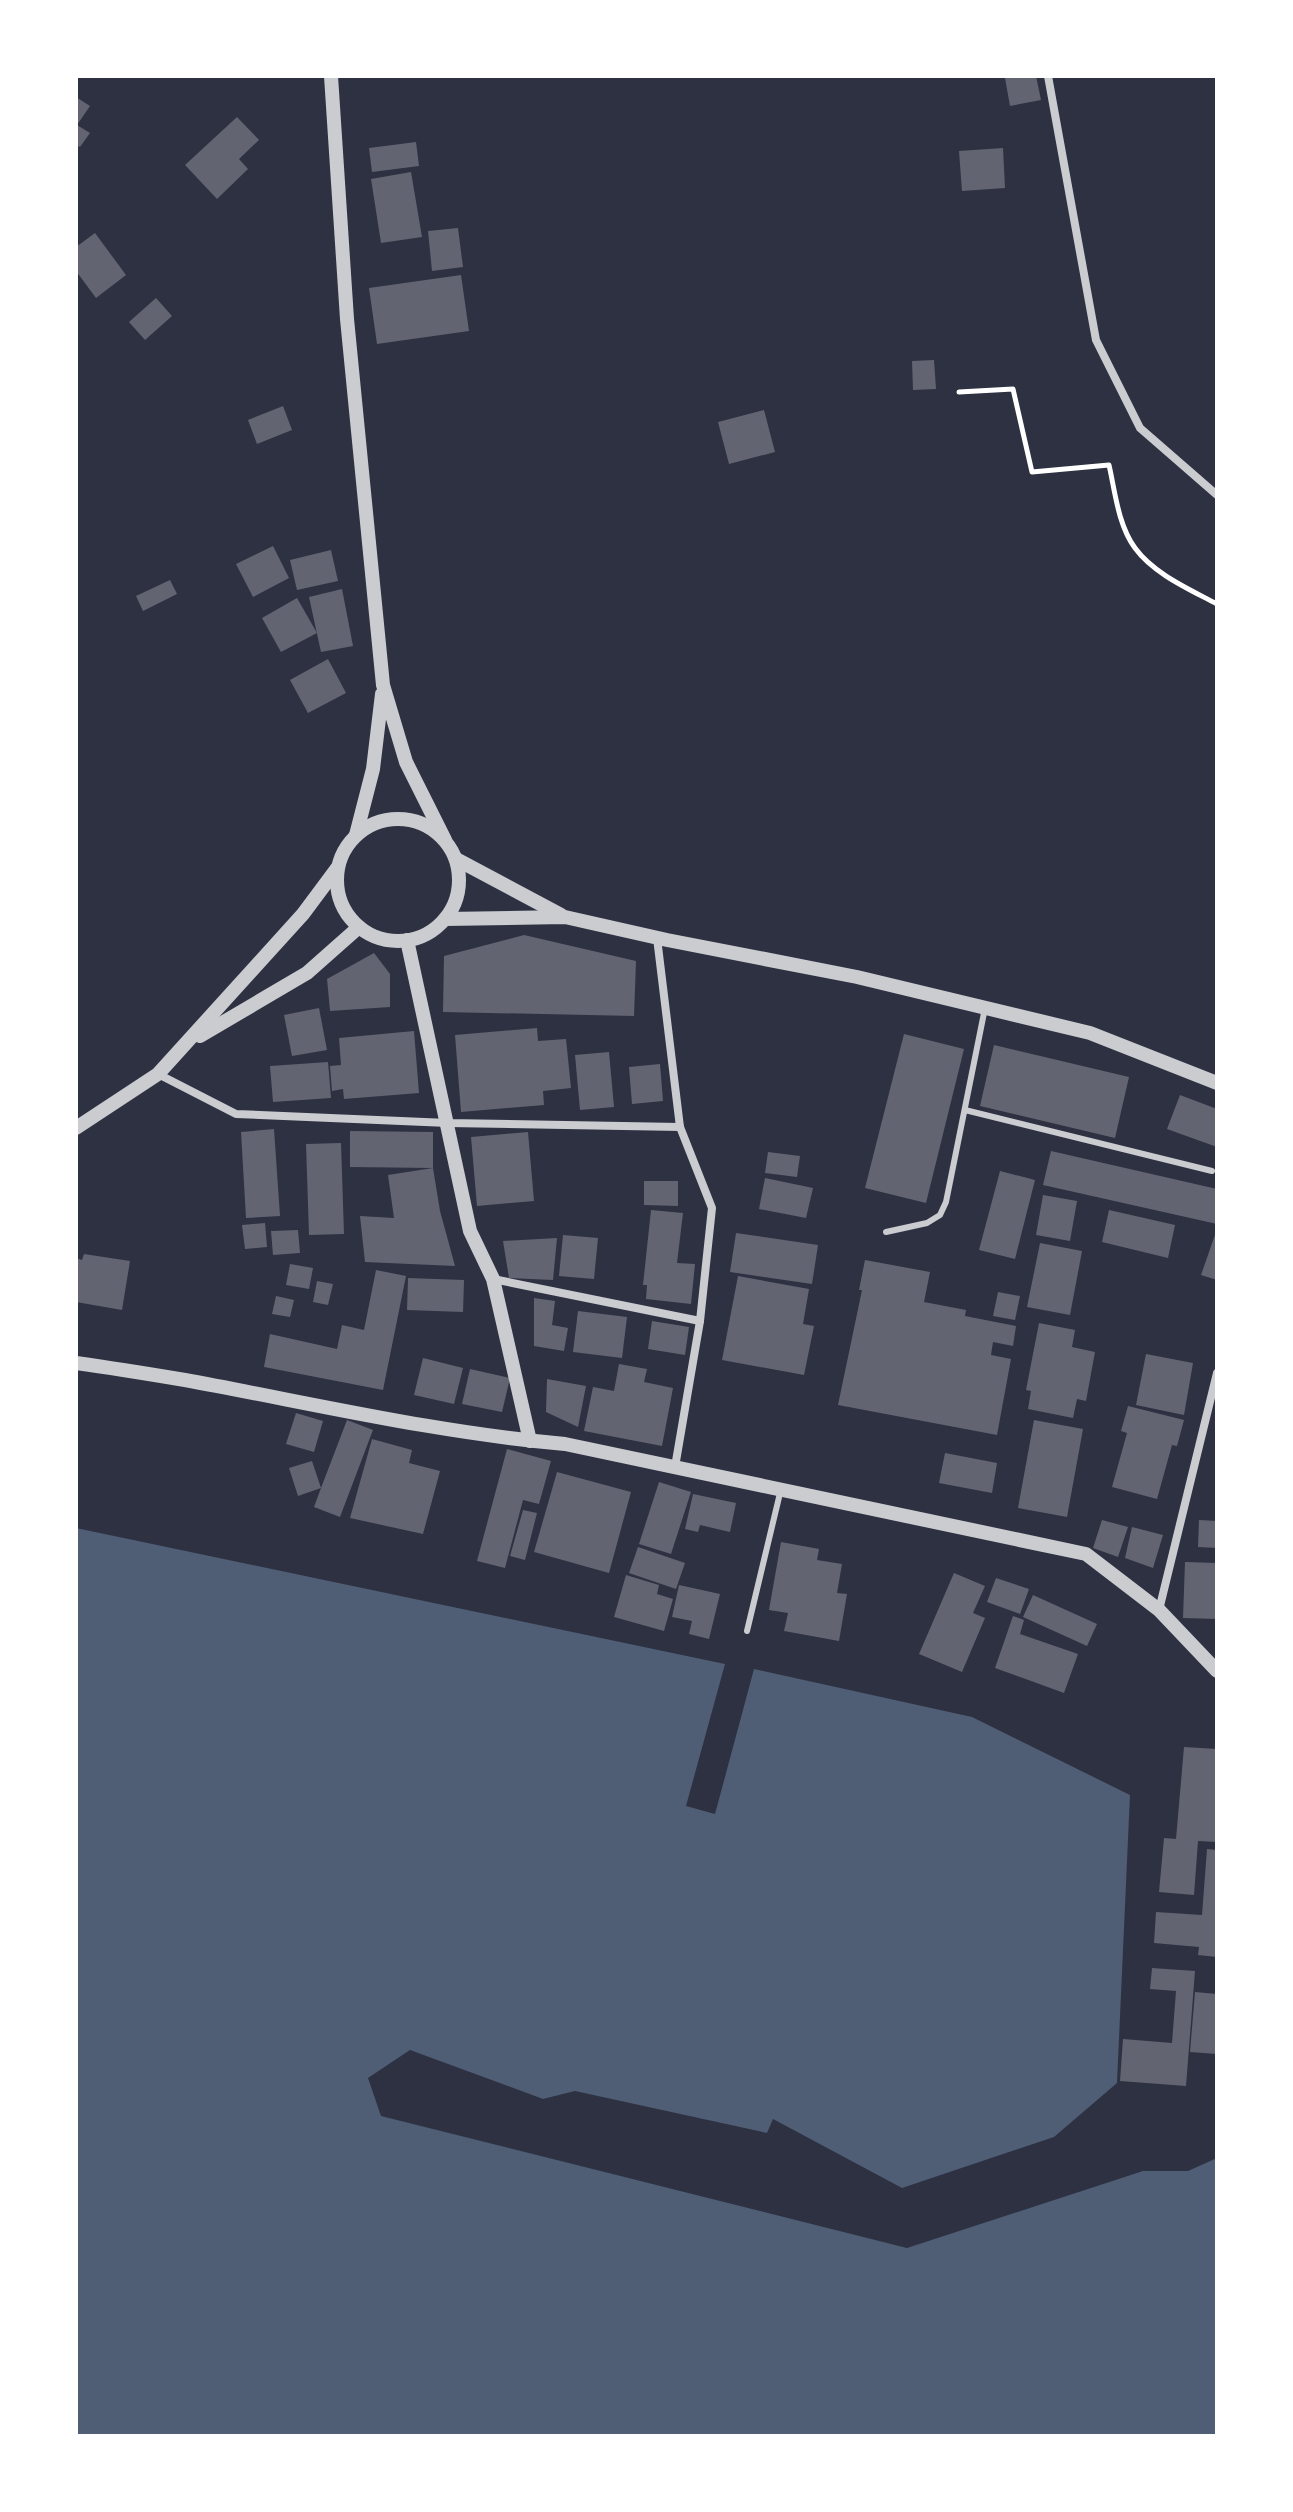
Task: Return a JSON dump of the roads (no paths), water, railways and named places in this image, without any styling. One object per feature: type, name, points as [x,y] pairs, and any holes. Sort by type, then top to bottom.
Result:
[{"type":"street","points":[[331,76],[347,319],[383,685],[406,762],[456,859],[458,891],[445,919],[421,937],[390,940],[374,936],[359,927],[348,915],[340,900],[338,866]]},
{"type":"street","points":[[1048,76],[1096,340],[1140,428],[1217,495]]},
{"type":"street","points":[[356,835],[373,769],[383,685]]},
{"type":"street","points":[[76,1128],[158,1074],[186,1045],[303,914],[356,835],[373,824],[392,819],[412,820],[430,828],[445,840]]},
{"type":"street","points":[[456,859],[565,917]]},
{"type":"street","points":[[445,919],[565,917],[857,977],[1090,1033],[1217,1083]]},
{"type":"street","points":[[186,1045],[307,973],[359,927]]},
{"type":"street","points":[[657,937],[680,1127],[712,1208],[700,1321],[675,1467]]},
{"type":"street","points":[[407,940],[470,1231],[493,1279],[530,1441]]},
{"type":"street","points":[[158,1074],[236,1114],[448,1123],[680,1127]]},
{"type":"street","points":[[493,1279],[700,1321]]},
{"type":"street","points":[[76,1363],[391,1419],[565,1444],[1086,1554],[1159,1610],[1217,1671]]},
{"type":"street","points":[[1159,1610],[1217,1373]]},
{"type":"lane","points":[[886,1232],[927,1223],[940,1215],[946,1202],[985,1008]]},
{"type":"lane","points":[[965,1110],[1212,1171]]},
{"type":"lane","points":[[747,1631],[781,1489]]},
{"type":"water","points":[[76,1528],[725,1664],[686,1806],[715,1814],[754,1669],[972,1717],[1130,1795],[1117,2083],[1054,2137],[902,2188],[773,2119],[767,2133],[575,2091],[543,2099],[410,2050],[368,2078],[381,2116],[907,2248],[1143,2171],[1188,2171],[1217,2158],[1217,2436],[76,2436]]}]
